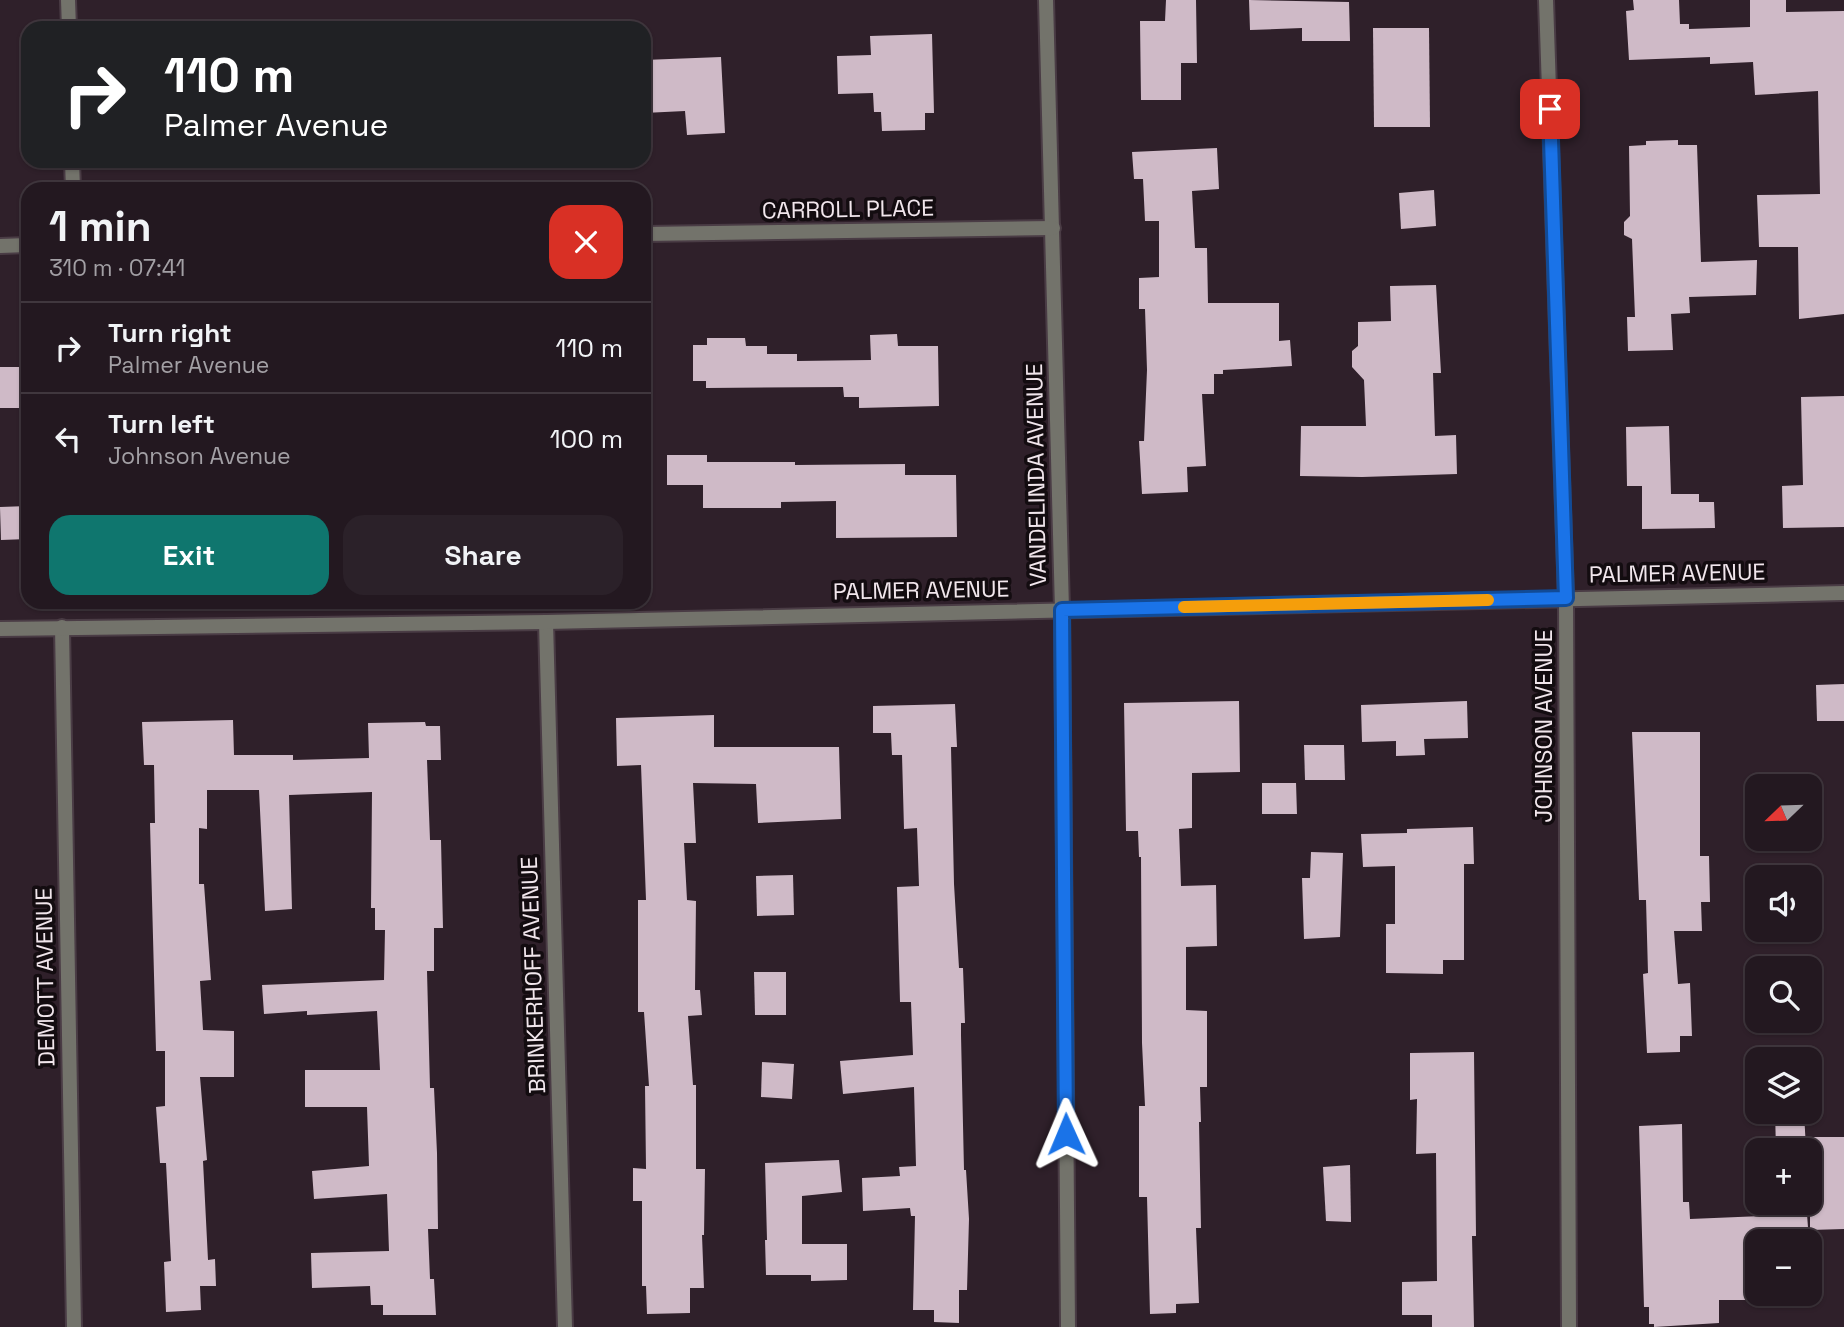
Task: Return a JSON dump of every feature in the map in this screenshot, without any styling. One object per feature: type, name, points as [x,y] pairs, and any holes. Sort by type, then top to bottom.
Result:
[{"type":"street","points":[[68,0],[69,21]]},
{"type":"street","name":"VANDELINDA AVENUE","points":[[1046,0],[1062,610],[1068,1327]]},
{"type":"street","name":"JOHNSON AVENUE","points":[[1546,0],[1566,598],[1569,1327]]},
{"type":"street","name":"CARROLL PLACE","points":[[651,234],[1052,228]]},
{"type":"street","points":[[0,246],[21,245]]},
{"type":"street","name":"PALMER AVENUE","points":[[0,629],[546,622],[1844,593]]},
{"type":"street","name":"BRINKERHOFF AVENUE","points":[[546,622],[565,1327]]},
{"type":"street","name":"DEMOTT AVENUE","points":[[62,627],[74,1327]]},
{"type":"building","points":[[1166,0],[1196,0],[1197,63],[1181,63],[1181,100],[1141,100],[1140,21],[1165,21]]},
{"type":"building","points":[[1249,0],[1349,2],[1350,41],[1302,41],[1302,28],[1250,30]]},
{"type":"building","points":[[1633,0],[1679,0],[1680,24],[1689,24],[1689,29],[1750,27],[1750,0],[1786,0],[1786,12],[1844,11],[1844,314],[1799,319],[1798,247],[1759,247],[1757,195],[1820,194],[1818,91],[1755,95],[1753,62],[1710,64],[1710,57],[1629,60],[1626,11],[1634,10]]},
{"type":"building","points":[[1373,28],[1429,28],[1430,127],[1374,127]]},
{"type":"building","points":[[932,34],[934,113],[925,113],[925,130],[882,131],[881,112],[874,112],[873,93],[838,94],[837,56],[871,55],[870,36]]},
{"type":"building","points":[[721,57],[725,133],[687,135],[685,111],[651,113],[651,60]]},
{"type":"building","points":[[1678,140],[1678,145],[1697,145],[1701,262],[1757,260],[1756,295],[1689,297],[1690,313],[1671,314],[1673,350],[1628,351],[1627,317],[1635,317],[1632,239],[1624,235],[1624,222],[1630,216],[1629,146],[1646,145],[1646,141]]},
{"type":"building","points":[[1217,148],[1219,189],[1192,191],[1195,248],[1207,248],[1208,303],[1279,303],[1279,341],[1290,340],[1292,366],[1223,370],[1223,374],[1214,374],[1214,394],[1202,394],[1206,466],[1187,467],[1188,492],[1142,494],[1139,441],[1144,441],[1147,370],[1145,309],[1139,309],[1139,278],[1159,277],[1159,221],[1145,221],[1143,179],[1134,179],[1132,152]]},
{"type":"building","points":[[1434,190],[1436,226],[1401,229],[1399,193]]},
{"type":"building","points":[[1436,285],[1441,373],[1433,373],[1435,436],[1456,435],[1457,474],[1300,476],[1301,426],[1366,426],[1364,380],[1352,367],[1352,351],[1358,346],[1358,322],[1391,321],[1390,286]]},
{"type":"building","points":[[897,334],[898,346],[938,346],[939,406],[859,408],[859,397],[844,397],[843,387],[706,388],[706,381],[693,381],[693,345],[707,345],[707,338],[745,338],[746,346],[767,346],[767,354],[797,354],[797,361],[871,360],[870,335]]},
{"type":"building","points":[[0,367],[21,367],[21,408],[0,408]]},
{"type":"building","points":[[1844,396],[1844,527],[1783,528],[1782,486],[1803,485],[1801,397]]},
{"type":"building","points":[[1669,426],[1671,494],[1699,494],[1699,502],[1714,502],[1715,528],[1642,529],[1642,486],[1627,486],[1626,427]]},
{"type":"building","points":[[667,455],[707,455],[707,462],[795,462],[795,465],[905,464],[905,475],[956,475],[957,537],[836,538],[836,501],[781,502],[781,508],[703,508],[703,485],[667,485]]},
{"type":"building","points":[[21,506],[21,539],[1,540],[0,507]]},
{"type":"building","points":[[1844,684],[1844,721],[1817,721],[1816,685]]},
{"type":"building","points":[[1239,701],[1240,772],[1192,773],[1192,828],[1179,829],[1181,886],[1216,885],[1217,946],[1186,947],[1186,1010],[1207,1011],[1207,1087],[1200,1087],[1199,1122],[1201,1228],[1196,1228],[1199,1303],[1176,1304],[1176,1313],[1150,1314],[1147,1197],[1139,1197],[1139,1106],[1145,1106],[1141,857],[1138,831],[1126,831],[1124,703]]},
{"type":"building","points":[[1467,701],[1468,738],[1424,739],[1425,755],[1396,756],[1396,741],[1362,742],[1361,705]]},
{"type":"building","points":[[955,704],[957,747],[951,747],[954,884],[959,968],[963,968],[965,1023],[961,1023],[961,1035],[964,1170],[969,1219],[967,1290],[959,1290],[959,1323],[934,1322],[934,1310],[913,1310],[915,1216],[911,1216],[910,1208],[863,1211],[862,1178],[900,1176],[899,1167],[916,1166],[914,1087],[843,1094],[840,1061],[913,1055],[911,1002],[900,1002],[897,887],[919,886],[917,828],[904,829],[902,755],[892,755],[891,733],[873,733],[873,706]]},
{"type":"building","points":[[714,715],[714,747],[839,747],[841,819],[758,823],[756,784],[693,783],[696,843],[684,843],[687,900],[696,901],[695,990],[700,990],[702,1015],[688,1016],[693,1085],[696,1085],[696,1169],[705,1169],[702,1235],[704,1288],[690,1288],[690,1313],[647,1314],[646,1286],[642,1286],[642,1201],[633,1201],[633,1168],[646,1169],[645,1086],[649,1086],[644,1012],[638,1012],[638,900],[646,900],[641,765],[617,766],[616,718]]},
{"type":"building","points":[[233,720],[234,755],[293,755],[293,760],[369,758],[368,723],[425,722],[426,726],[440,726],[441,760],[427,760],[430,840],[441,840],[443,928],[434,928],[434,971],[427,971],[430,1088],[434,1088],[437,1153],[438,1229],[428,1229],[430,1279],[434,1279],[436,1315],[383,1315],[383,1305],[371,1305],[370,1286],[312,1288],[311,1253],[389,1251],[387,1194],[314,1199],[312,1171],[369,1166],[367,1107],[305,1107],[305,1070],[380,1070],[377,1011],[307,1015],[307,1011],[264,1014],[262,985],[384,980],[385,930],[375,930],[375,908],[371,908],[372,792],[289,795],[292,909],[265,911],[259,790],[207,790],[207,829],[199,828],[199,884],[204,884],[211,980],[200,981],[203,1030],[234,1031],[234,1077],[200,1077],[207,1160],[203,1161],[208,1260],[215,1259],[216,1286],[200,1286],[201,1310],[166,1312],[164,1262],[171,1261],[166,1163],[160,1163],[156,1107],[165,1106],[165,1051],[156,1051],[150,823],[155,823],[154,765],[144,765],[142,722]]},
{"type":"building","points":[[1632,732],[1700,732],[1700,856],[1709,856],[1710,902],[1701,902],[1702,931],[1674,931],[1678,984],[1690,983],[1692,1036],[1680,1036],[1680,1052],[1647,1053],[1643,974],[1648,973],[1646,900],[1639,900]]},
{"type":"building","points":[[1304,745],[1344,745],[1345,780],[1305,780]]},
{"type":"building","points":[[1262,783],[1296,783],[1297,814],[1262,814]]},
{"type":"building","points":[[1473,827],[1474,864],[1464,864],[1464,960],[1443,960],[1443,974],[1386,973],[1386,924],[1395,924],[1395,866],[1363,867],[1361,834],[1407,833],[1407,829]]},
{"type":"building","points":[[1311,852],[1343,853],[1340,937],[1304,939],[1302,878],[1310,878]]},
{"type":"building","points":[[793,875],[794,915],[757,916],[756,876]]},
{"type":"building","points":[[754,972],[786,972],[786,1015],[755,1015]]},
{"type":"building","points":[[1474,1052],[1474,1327],[1432,1327],[1432,1315],[1402,1315],[1402,1282],[1437,1281],[1436,1153],[1416,1154],[1417,1099],[1410,1100],[1410,1053]]},
{"type":"building","points":[[762,1062],[794,1064],[792,1099],[761,1097]]},
{"type":"building","points":[[1682,1124],[1683,1202],[1689,1202],[1690,1219],[1807,1215],[1808,1229],[1745,1229],[1745,1300],[1719,1300],[1719,1323],[1654,1327],[1654,1324],[1649,1324],[1649,1307],[1644,1307],[1639,1126]]},
{"type":"building","points":[[1775,1124],[1805,1124],[1805,1138],[1776,1138]]},
{"type":"building","points":[[1844,1137],[1844,1229],[1810,1229],[1810,1215],[1822,1215],[1822,1138],[1810,1138]]},
{"type":"building","points":[[839,1160],[842,1192],[802,1196],[802,1244],[847,1244],[847,1280],[811,1281],[811,1275],[766,1275],[765,1163]]},
{"type":"building","points":[[1350,1165],[1351,1222],[1326,1221],[1323,1167]]},
{"type":"slow traffic","points":[[1184,607],[1488,600]]},
{"type":"route","points":[[1066,1134],[1062,610],[1566,598],[1550,109]]}]
